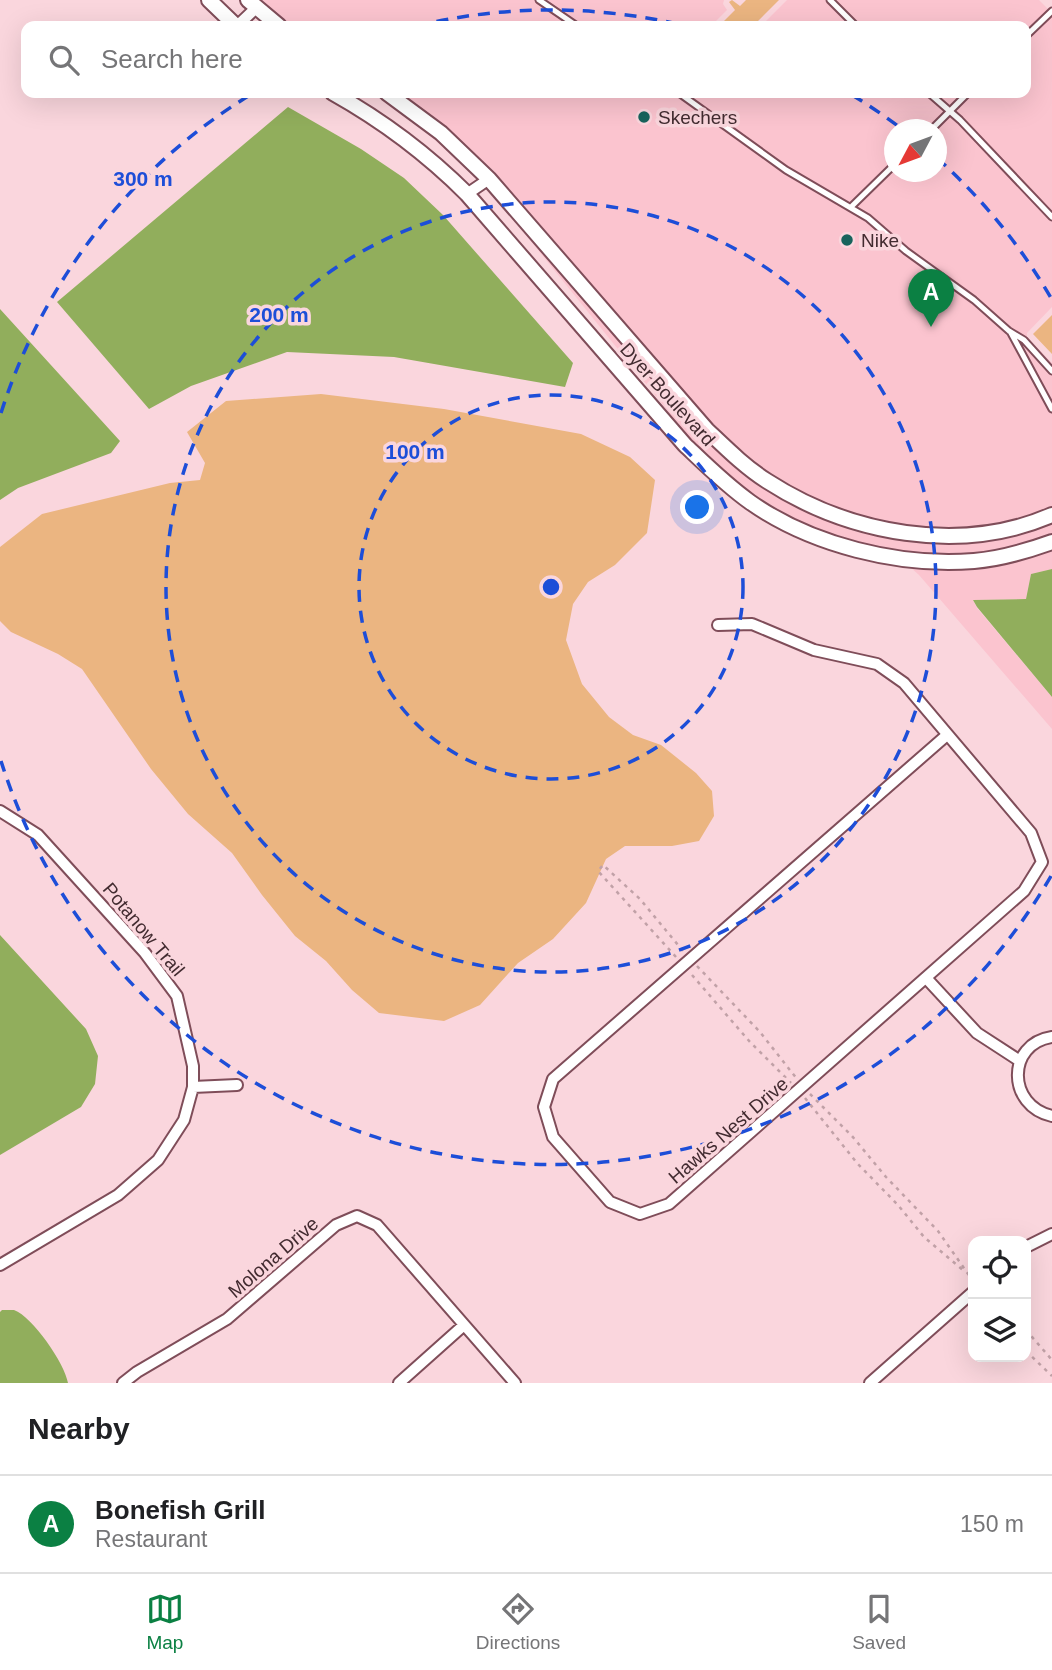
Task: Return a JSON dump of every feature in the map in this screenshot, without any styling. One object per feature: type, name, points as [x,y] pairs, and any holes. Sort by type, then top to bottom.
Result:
[{"type":"street","points":[[209,0],[232,21]]},
{"type":"street","points":[[241,21],[255,3],[274,21]]},
{"type":"street","name":"Dyer Boulevard","points":[[342,98],[410,142],[443,170],[467,194],[685,445],[715,474],[752,503],[804,531],[851,549],[917,561],[975,561],[1021,552],[1052,542]]},
{"type":"street","name":"Dyer Boulevard","points":[[394,98],[441,133],[489,179],[707,430],[737,459],[767,481],[807,504],[860,525],[907,534],[962,536],[1003,529],[1052,515]]},
{"type":"street","points":[[467,194],[489,179]]},
{"type":"street","points":[[718,625],[752,624],[814,650],[877,664],[904,683],[947,735]]},
{"type":"street","name":"Hawks Nest Drive","points":[[947,735],[1031,832],[1042,862],[1024,891],[927,979],[669,1204],[640,1214],[610,1202],[553,1137],[544,1107],[553,1079],[686,962],[947,735]]},
{"type":"street","name":"Potanow Trail","points":[[0,811],[38,835],[145,953],[177,996],[193,1066],[193,1087],[184,1120],[158,1160],[118,1195],[0,1265]]},
{"type":"street","points":[[927,979],[977,1033],[1020,1061]]},
{"type":"street","points":[[1052,1037],[1036,1042],[1027,1050],[1020,1061],[1017,1076],[1020,1091],[1029,1105],[1042,1114],[1052,1116]]},
{"type":"street","points":[[193,1087],[237,1085]]},
{"type":"street","name":"Molona Drive","points":[[123,1383],[227,1319],[336,1225],[356,1216],[377,1225],[515,1383]]},
{"type":"street","points":[[1031,1244],[1052,1234]]},
{"type":"street","points":[[870,1383],[968,1296]]},
{"type":"street","points":[[399,1383],[464,1325]]},
{"type":"lane","points":[[539,0],[570,21]]},
{"type":"lane","points":[[830,0],[851,21]]},
{"type":"lane","points":[[1031,31],[1052,10]]},
{"type":"lane","points":[[686,98],[786,170],[874,223],[928,268],[1024,340],[1052,371]]},
{"type":"lane","points":[[935,98],[1052,217]]},
{"type":"lane","points":[[942,119],[963,98]]},
{"type":"lane","points":[[851,207],[884,174]]},
{"type":"lane","points":[[1009,331],[1052,409]]},
{"type":"path","points":[[964,1271],[938,1231],[886,1177],[852,1136],[801,1089],[750,1042],[686,962],[640,899],[603,865],[597,871],[686,962],[760,1031],[801,1089],[815,1109],[857,1163],[925,1237],[968,1275]]},
{"type":"path","points":[[1031,1336],[1052,1360]]},
{"type":"path","points":[[1031,1356],[1052,1376]]},
{"type":"shaded area","points":[[259,0],[724,0],[723,4],[727,10],[716,21],[285,21]]},
{"type":"shaded area","points":[[732,0],[740,6],[746,0],[779,0],[758,21],[724,21],[735,10],[729,2]]},
{"type":"shaded area","points":[[787,0],[1039,0],[1052,13],[1052,307],[1027,333],[1027,337],[1052,363],[1052,507],[1002,522],[962,529],[909,527],[863,518],[811,498],[771,475],[742,454],[712,424],[493,170],[446,128],[407,98],[1031,98],[1031,21],[766,21]]},
{"type":"shaded area","points":[[288,107],[361,149],[404,178],[443,215],[573,363],[565,387],[394,357],[287,352],[191,386],[149,409],[57,302]]},
{"type":"shaded area","points":[[488,188],[701,434],[732,464],[763,487],[804,511],[857,532],[905,541],[961,543],[1003,536],[1052,522],[1052,535],[1020,546],[975,554],[918,554],[854,542],[807,525],[756,497],[720,469],[692,441]]},
{"type":"shaded area","points":[[0,309],[120,441],[111,453],[18,488],[0,500]]},
{"type":"shaded area","points":[[1052,315],[1052,354],[1033,334]]},
{"type":"shaded area","points":[[321,394],[444,409],[581,434],[630,457],[655,480],[647,533],[615,565],[588,582],[573,604],[566,640],[582,684],[609,717],[633,735],[661,745],[696,773],[712,791],[714,816],[699,841],[672,846],[625,846],[606,859],[586,903],[553,939],[518,963],[480,1005],[444,1021],[379,1013],[352,990],[326,961],[295,936],[232,853],[188,814],[151,769],[82,669],[58,654],[11,632],[0,621],[0,547],[42,514],[170,483],[200,480],[205,463],[187,432],[226,401]]},
{"type":"shaded area","points":[[1052,550],[1052,569],[1031,574],[1026,599],[973,600],[1052,697],[1052,729],[910,567],[975,567],[1022,559]]},
{"type":"shaded area","points":[[1052,569],[1052,697],[973,600],[1026,599],[1031,574]]},
{"type":"shaded area","points":[[0,935],[86,1029],[98,1056],[95,1084],[81,1107],[0,1155]]},
{"type":"shaded area","points":[[2,1310],[14,1310],[22,1314],[39,1331],[61,1365],[68,1383],[0,1383]]},
{"type":"place","name":"Skechers","points":[[644,117]]},
{"type":"place","name":"Nike","points":[[847,240]]},
{"type":"place","name":"Bonefish Grill","points":[[931,327]]}]
